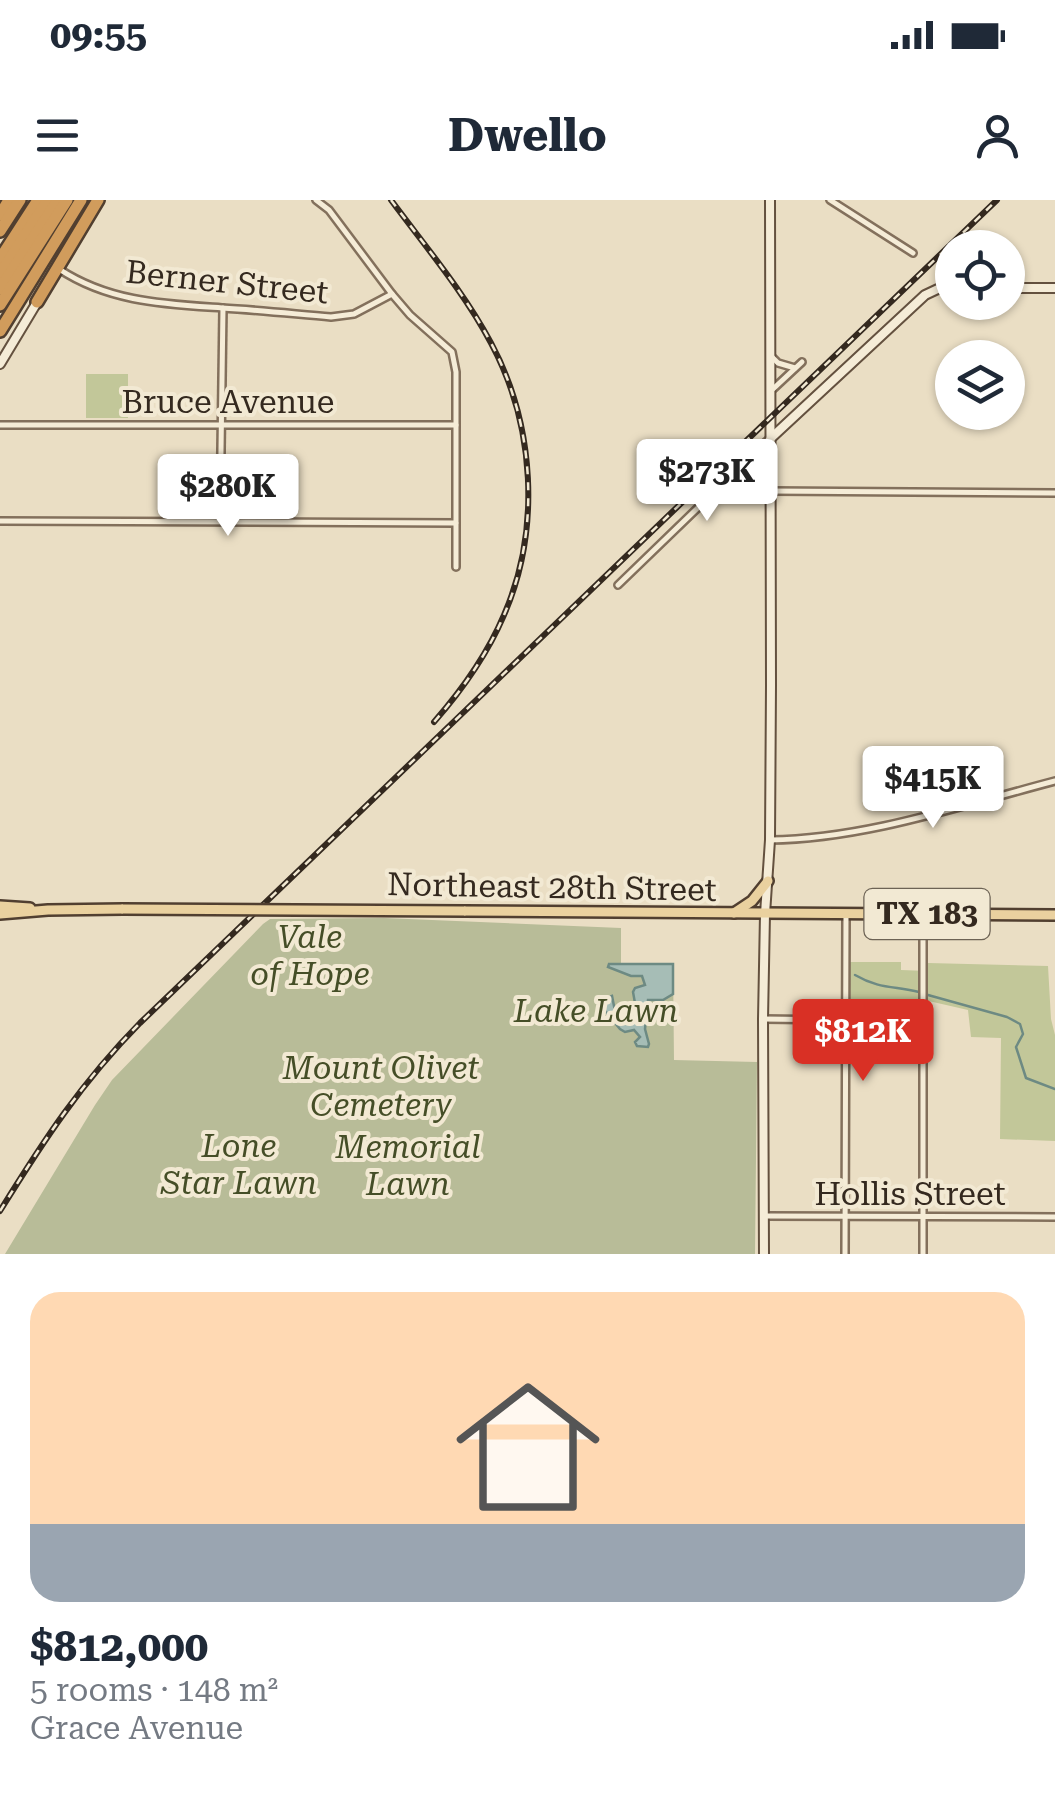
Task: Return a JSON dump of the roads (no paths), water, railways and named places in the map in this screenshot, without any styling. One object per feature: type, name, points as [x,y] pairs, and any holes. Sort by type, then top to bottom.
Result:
[{"type":"highway","points":[[0,215],[10,200]]},
{"type":"highway","points":[[0,231],[20,200]]},
{"type":"highway","points":[[0,258],[38,200]]},
{"type":"highway","points":[[0,274],[48,200]]},
{"type":"highway","points":[[0,289],[58,200]]},
{"type":"highway","points":[[0,305],[67,200]]},
{"type":"highway","points":[[0,331],[81,200]]},
{"type":"highway","points":[[37,302],[100,200]]},
{"type":"main road","points":[[0,364],[100,200]]},
{"type":"main road","points":[[764,1254],[763,1019],[770,840],[770,200]]},
{"type":"main road","points":[[1025,288],[1055,288]]},
{"type":"main road","points":[[770,438],[925,295],[935,291]]},
{"type":"main road","points":[[731,914],[752,902],[768,881]]},
{"type":"main road","name":"Northeast 28th Street","points":[[0,906],[48,910]]},
{"type":"main road","name":"Northeast 28th Street","points":[[0,914],[123,909],[1055,914]]},
{"type":"street","points":[[316,200],[329,210],[410,315],[452,352],[456,372],[456,567]]},
{"type":"street","points":[[830,200],[913,253]]},
{"type":"street","name":"Berner Street","points":[[58,269],[75,280],[128,298],[339,317],[365,310],[392,294]]},
{"type":"street","points":[[220,521],[223,308]]},
{"type":"street","points":[[770,352],[778,363],[796,368]]},
{"type":"street","points":[[770,390],[802,362]]},
{"type":"street","name":"Bruce Avenue","points":[[0,424],[456,424]]},
{"type":"street","points":[[618,585],[770,438]]},
{"type":"street","points":[[771,491],[1055,493]]},
{"type":"street","points":[[0,521],[456,523]]},
{"type":"street","points":[[770,840],[849,832],[1055,781]]},
{"type":"street","points":[[845,1254],[846,914]]},
{"type":"street","points":[[923,1254],[924,914]]},
{"type":"street","points":[[763,1019],[924,1021]]},
{"type":"street","name":"Hollis Street","points":[[764,1216],[1055,1217]]},
{"type":"water","points":[[673,964],[673,994],[663,1000],[648,1000],[648,1047],[637,1046],[635,1042],[640,1037],[634,1030],[620,1029],[597,1001],[612,996],[618,1013],[635,1003],[635,988],[645,985],[642,976],[631,976],[608,967]]},
{"type":"waterway","points":[[855,975],[879,985],[919,992]]},
{"type":"waterway","points":[[928,995],[1020,1024],[1023,1034],[1016,1047],[1026,1078],[1055,1089]]},
{"type":"railway","points":[[391,200],[456,287],[491,343],[517,408],[528,478],[524,548],[504,615],[473,672],[434,722]]},
{"type":"railway","points":[[0,1211],[64,1113],[140,1023],[997,200]]},
{"type":"park label","name":"Vale of Hope","points":[[310,956]]},
{"type":"park label","name":"Lake Lawn","points":[[596,1011]]},
{"type":"park label","name":"Mount Olivet Cemetery","points":[[381,1086]]},
{"type":"park label","name":"Lone Star Lawn","points":[[239,1164]]},
{"type":"park label","name":"Memorial Lawn","points":[[408,1166]]}]
